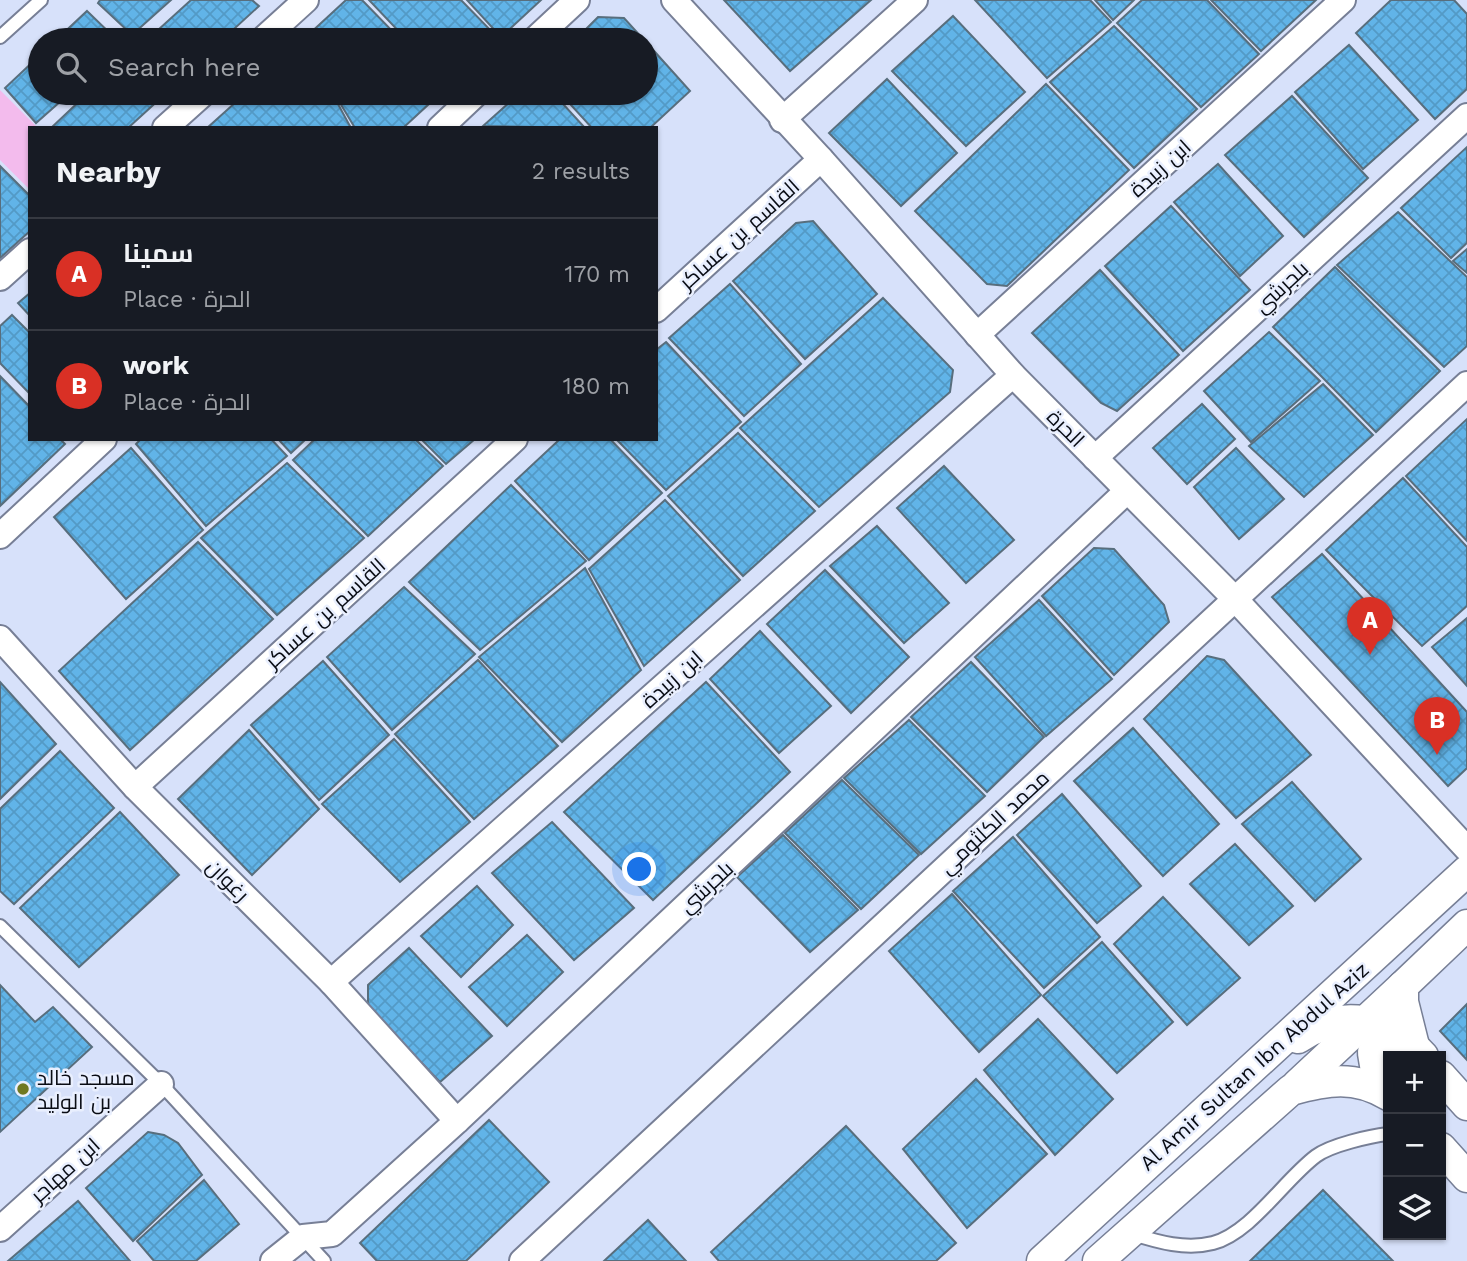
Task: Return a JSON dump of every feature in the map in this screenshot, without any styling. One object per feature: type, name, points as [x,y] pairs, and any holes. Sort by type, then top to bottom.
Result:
[{"type":"street","points":[[275,28],[306,0]]},
{"type":"street","points":[[547,28],[577,0]]},
{"type":"street","name":"الحرة","points":[[674,0],[782,120],[821,159],[1013,375],[1234,599],[1467,849]]},
{"type":"street","points":[[782,120],[915,0]]},
{"type":"street","name":"ابن زبيدة","points":[[977,335],[1343,0]]},
{"type":"street","points":[[167,126],[191,105]]},
{"type":"street","points":[[442,126],[464,105]]},
{"type":"street","name":"بلجرشي","points":[[1095,458],[1467,116]]},
{"type":"street","name":"القاسم بن عساكر","points":[[658,308],[821,159]]},
{"type":"street","points":[[0,278],[28,253]]},
{"type":"street","name":"ابن زبيدة","points":[[331,982],[1013,375]]},
{"type":"street","name":"محمد الكلثومي","points":[[522,1261],[1467,384]]},
{"type":"street","points":[[0,536],[102,441]]},
{"type":"street","name":"القاسم بن عساكر","points":[[135,787],[513,441]]},
{"type":"street","name":"بلجرشي","points":[[273,1261],[303,1237],[332,1234],[457,1121],[1127,491]]},
{"type":"street","name":"رغوان","points":[[0,638],[135,787],[331,982],[457,1121]]},
{"type":"street","name":"Al Amir Sultan Ibn Abdul Aziz","points":[[1042,1261],[1237,1079],[1467,871]]},
{"type":"street","name":"Al Amir Sultan Ibn Abdul Aziz","points":[[1098,1261],[1291,1090],[1356,1024],[1403,986],[1467,925]]},
{"type":"street","points":[[1368,961],[1353,984],[1361,1068],[1383,1089]]},
{"type":"street","name":"Al Amir Sultan Ibn Abdul Aziz","points":[[1403,986],[1403,1002],[1419,1051]]},
{"type":"street","points":[[1237,1079],[1309,1030],[1331,1021],[1356,1024],[1419,1051]]},
{"type":"street","points":[[1383,1084],[1376,1071],[1373,1054],[1387,1041],[1419,1051]]},
{"type":"street","points":[[1291,1090],[1330,1079],[1350,1080],[1383,1092]]},
{"type":"street","points":[[1446,1082],[1467,1105]]},
{"type":"street","name":"ابن مهاجر","points":[[0,1229],[161,1084]]},
{"type":"street","points":[[1446,1154],[1467,1177]]},
{"type":"lane","points":[[0,37],[40,0]]},
{"type":"lane","points":[[0,926],[161,1084],[324,1261]]},
{"type":"lane","points":[[1129,1233],[1187,1246],[1214,1243],[1240,1229],[1318,1155],[1383,1135]]},
{"type":"shaded area","points":[[0,90],[36,126],[28,126],[28,188],[0,160]]},
{"type":"building","points":[[100,0],[171,0],[140,28],[125,28],[98,3]]},
{"type":"building","points":[[191,0],[252,0],[259,6],[235,28],[160,28]]},
{"type":"building","points":[[346,0],[362,0],[389,28],[316,28]]},
{"type":"building","points":[[369,0],[461,0],[488,28],[396,28]]},
{"type":"building","points":[[467,0],[541,0],[511,28],[493,28]]},
{"type":"building","points":[[724,0],[871,0],[790,71]]},
{"type":"building","points":[[975,0],[1090,0],[1111,22],[1047,78]]},
{"type":"building","points":[[1095,0],[1134,0],[1113,20]]},
{"type":"building","points":[[1142,0],[1207,0],[1259,54],[1201,107],[1117,23]]},
{"type":"building","points":[[1211,0],[1316,0],[1261,51]]},
{"type":"building","points":[[1391,0],[1454,0],[1467,14],[1467,89],[1435,119],[1356,33]]},
{"type":"building","points":[[87,11],[105,28],[69,28]]},
{"type":"building","points":[[953,16],[1025,92],[966,146],[892,71]]},
{"type":"building","points":[[598,17],[624,18],[633,28],[587,28]]},
{"type":"building","points":[[1114,26],[1197,109],[1134,168],[1050,82]]},
{"type":"building","points":[[1349,45],[1418,120],[1363,169],[1295,92]]},
{"type":"building","points":[[658,55],[690,91],[652,126],[590,126],[571,105],[658,105]]},
{"type":"building","points":[[28,66],[28,105],[56,105],[36,123],[5,88]]},
{"type":"building","points":[[887,79],[957,153],[901,206],[829,133]]},
{"type":"building","points":[[1046,84],[1129,170],[1007,286],[987,284],[915,211]]},
{"type":"building","points":[[1292,96],[1368,178],[1304,237],[1225,155]]},
{"type":"building","points":[[75,105],[153,105],[130,126],[53,126]]},
{"type":"building","points":[[233,105],[339,105],[350,126],[209,126]]},
{"type":"building","points":[[341,105],[428,105],[405,126],[354,126]]},
{"type":"building","points":[[507,105],[564,105],[583,126],[483,126]]},
{"type":"building","points":[[1467,147],[1467,243],[1451,258],[1401,208]]},
{"type":"building","points":[[1218,164],[1283,236],[1240,276],[1174,202]]},
{"type":"building","points":[[0,166],[28,194],[28,233],[0,258]]},
{"type":"building","points":[[1171,206],[1250,290],[1183,351],[1105,266]]},
{"type":"building","points":[[1398,212],[1467,277],[1467,346],[1444,367],[1337,265]]},
{"type":"building","points":[[813,221],[877,294],[805,359],[733,281],[796,223]]},
{"type":"building","points":[[1467,249],[1467,273],[1453,261]]},
{"type":"building","points":[[1335,267],[1440,371],[1376,432],[1273,327]]},
{"type":"building","points":[[1100,270],[1179,355],[1117,411],[1101,403],[1032,333]]},
{"type":"building","points":[[730,284],[801,364],[744,416],[669,338]]},
{"type":"building","points":[[28,295],[28,314],[18,303]]},
{"type":"building","points":[[883,298],[953,370],[950,392],[819,507],[740,428]]},
{"type":"building","points":[[12,315],[28,331],[28,392],[0,363],[0,326]]},
{"type":"building","points":[[1269,332],[1320,381],[1251,442],[1204,391]]},
{"type":"building","points":[[666,342],[741,422],[666,490],[618,441],[658,441],[658,348]]},
{"type":"building","points":[[0,376],[28,405],[28,441],[62,441],[65,444],[0,506]]},
{"type":"building","points":[[1323,384],[1373,435],[1304,497],[1249,446]]},
{"type":"building","points":[[1202,404],[1235,439],[1187,484],[1153,448]]},
{"type":"building","points":[[1467,419],[1467,541],[1406,476]]},
{"type":"building","points":[[738,433],[815,511],[743,576],[668,496]]},
{"type":"building","points":[[139,441],[273,441],[287,456],[206,526],[136,444]]},
{"type":"building","points":[[280,441],[304,441],[291,453]]},
{"type":"building","points":[[313,441],[417,441],[443,466],[368,536],[293,460]]},
{"type":"building","points":[[423,441],[473,441],[446,464]]},
{"type":"building","points":[[558,441],[612,441],[662,493],[589,560],[515,481]]},
{"type":"building","points":[[131,448],[203,530],[126,599],[54,517]]},
{"type":"building","points":[[1236,448],[1284,499],[1239,539],[1194,487]]},
{"type":"building","points":[[287,463],[364,538],[277,615],[201,538]]},
{"type":"building","points":[[944,466],[1014,540],[966,583],[897,508]]},
{"type":"building","points":[[1403,478],[1467,547],[1467,606],[1422,646],[1326,550]]},
{"type":"building","points":[[511,485],[586,561],[480,650],[409,582]]},
{"type":"building","points":[[665,500],[740,580],[644,666],[589,569]]},
{"type":"building","points":[[877,526],[949,603],[904,643],[830,566]]},
{"type":"building","points":[[198,542],[273,619],[130,750],[59,671]]},
{"type":"building","points":[[1094,548],[1114,549],[1164,605],[1169,622],[1114,675],[1042,596]]},
{"type":"building","points":[[1322,554],[1467,712],[1467,768],[1448,786],[1272,597]]},
{"type":"building","points":[[585,568],[641,670],[562,742],[479,657]]},
{"type":"building","points":[[825,570],[909,657],[851,713],[767,624]]},
{"type":"building","points":[[404,587],[475,654],[392,730],[327,657]]},
{"type":"building","points":[[1039,600],[1112,679],[1046,736],[975,657]]},
{"type":"building","points":[[1467,618],[1467,686],[1432,647]]},
{"type":"building","points":[[760,631],[831,706],[779,753],[710,679]]},
{"type":"building","points":[[1207,656],[1224,660],[1311,755],[1236,818],[1144,719]]},
{"type":"building","points":[[478,660],[558,746],[474,819],[395,734]]},
{"type":"building","points":[[323,661],[389,735],[319,800],[251,725]]},
{"type":"building","points":[[971,662],[1044,737],[987,792],[911,717]]},
{"type":"building","points":[[0,682],[56,744],[0,799]]},
{"type":"building","points":[[706,682],[790,772],[653,900],[564,812]]},
{"type":"building","points":[[909,720],[985,796],[921,854],[844,778]]},
{"type":"building","points":[[1133,728],[1219,824],[1163,876],[1074,781]]},
{"type":"building","points":[[249,730],[319,809],[252,875],[178,799]]},
{"type":"building","points":[[394,739],[470,822],[400,882],[322,804]]},
{"type":"building","points":[[60,751],[114,808],[14,904],[0,891],[0,809]]},
{"type":"building","points":[[842,780],[919,855],[861,909],[785,833]]},
{"type":"building","points":[[1292,782],[1361,859],[1315,901],[1242,824]]},
{"type":"building","points":[[1062,794],[1141,886],[1097,923],[1017,835]]},
{"type":"building","points":[[120,812],[179,875],[79,967],[20,908]]},
{"type":"building","points":[[552,822],[634,908],[574,960],[492,873]]},
{"type":"building","points":[[783,835],[858,910],[810,952],[737,877]]},
{"type":"building","points":[[1013,837],[1100,937],[1044,988],[953,891]]},
{"type":"building","points":[[1235,844],[1293,906],[1249,945],[1190,884]]},
{"type":"building","points":[[477,886],[513,925],[461,977],[421,936]]},
{"type":"building","points":[[952,894],[1041,995],[979,1052],[889,951]]},
{"type":"building","points":[[1163,897],[1240,978],[1187,1025],[1114,944]]},
{"type":"building","points":[[527,935],[563,972],[507,1026],[469,987]]},
{"type":"building","points":[[1102,942],[1173,1022],[1117,1073],[1043,996]]},
{"type":"building","points":[[409,948],[492,1036],[440,1082],[368,1007],[368,985]]},
{"type":"building","name":"مسجد خالد بن الوليد","points":[[0,985],[35,1022],[53,1007],[92,1047],[0,1132]]},
{"type":"building","points":[[1467,1004],[1467,1060],[1440,1031]]},
{"type":"building","points":[[1038,1019],[1113,1099],[1055,1155],[984,1070]]},
{"type":"building","points":[[976,1079],[1047,1154],[967,1228],[903,1149]]},
{"type":"building","points":[[489,1120],[549,1182],[466,1261],[377,1261],[360,1243]]},
{"type":"building","points":[[846,1126],[956,1243],[936,1261],[719,1261],[711,1252]]},
{"type":"building","points":[[148,1132],[164,1135],[178,1143],[202,1175],[133,1241],[86,1188]]},
{"type":"building","points":[[204,1180],[239,1224],[196,1261],[154,1261],[137,1241]]},
{"type":"building","points":[[1323,1190],[1393,1261],[1250,1261]]},
{"type":"building","points":[[78,1201],[130,1261],[8,1261]]},
{"type":"building","points":[[648,1220],[686,1261],[604,1261]]},
{"type":"place","name":"سمينا","points":[[1370,655]]},
{"type":"place","name":"work","points":[[1437,755]]},
{"type":"place","name":"مسجد خالد بن الوليد","points":[[23,1089]]}]
